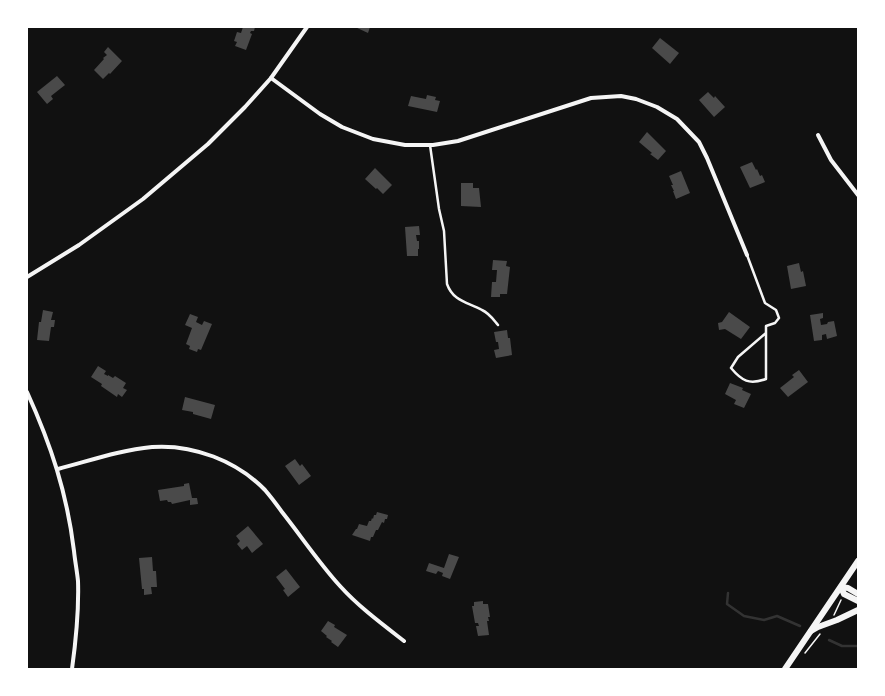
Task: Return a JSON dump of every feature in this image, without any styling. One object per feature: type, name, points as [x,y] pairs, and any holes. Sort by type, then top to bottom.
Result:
[{"type":"main road","points":[[785,669],[858,561]]},
{"type":"main road","points":[[840,587],[848,588],[858,594]]},
{"type":"main road","points":[[840,587],[844,594],[858,602]]},
{"type":"main road","points":[[808,633],[818,627],[858,610]]},
{"type":"street","points":[[27,277],[79,245],[143,200],[208,144],[245,107],[271,78],[307,27]]},
{"type":"street","points":[[271,78],[320,114],[342,127],[373,139],[405,145],[430,145],[458,140],[591,98],[621,96],[650,104],[677,119],[699,142],[748,255]]},
{"type":"street","points":[[818,135],[831,160],[858,195]]},
{"type":"street","points":[[27,392],[43,428],[58,469],[71,522],[78,581],[77,629],[72,669]]},
{"type":"street","points":[[58,469],[126,451],[153,447],[192,450],[226,462],[265,490],[340,586],[368,614],[404,642]]},
{"type":"lane","points":[[430,145],[439,209],[444,231],[444,257],[449,290],[454,297],[482,310],[498,325]]},
{"type":"lane","points":[[748,255],[765,303],[776,310],[779,318],[775,323],[766,326],[766,333],[766,379],[757,382],[746,381],[738,376],[731,368],[738,357],[766,333]]},
{"type":"building","points":[[243,27],[255,27],[254,31],[251,31],[250,33],[252,34],[246,50],[235,46],[237,42],[234,41],[237,32],[241,33]]},
{"type":"building","points":[[355,27],[370,27],[368,33]]},
{"type":"building","points":[[660,38],[679,53],[670,64],[652,48]]},
{"type":"building","points":[[108,47],[122,61],[103,79],[94,70],[107,55],[104,52]]},
{"type":"building","points":[[57,76],[65,85],[51,96],[53,99],[47,104],[37,92]]},
{"type":"building","points":[[708,92],[714,98],[715,96],[725,107],[714,117],[699,100]]},
{"type":"building","points":[[427,95],[436,97],[435,100],[440,101],[437,112],[408,106],[411,96],[426,99]]},
{"type":"building","points":[[647,132],[666,151],[658,160],[639,142]]},
{"type":"building","points":[[752,162],[760,176],[762,175],[765,182],[750,188],[740,167]]},
{"type":"building","points":[[375,168],[392,185],[383,194],[365,179]]},
{"type":"building","points":[[681,171],[690,193],[676,199],[671,185],[673,185],[669,176]]},
{"type":"building","points":[[461,183],[473,183],[473,188],[479,188],[481,207],[461,206]]},
{"type":"building","points":[[419,226],[420,235],[416,235],[417,241],[419,241],[418,256],[407,256],[405,227]]},
{"type":"building","points":[[493,260],[507,261],[506,266],[510,267],[507,294],[500,294],[500,297],[491,297],[492,282],[496,282],[497,270],[492,270]]},
{"type":"building","points":[[799,263],[801,272],[803,271],[806,286],[791,289],[787,266]]},
{"type":"building","points":[[43,310],[53,312],[51,320],[55,320],[54,327],[51,327],[49,341],[37,340],[39,322],[41,322]]},
{"type":"building","points":[[729,312],[750,327],[741,339],[725,329],[719,330],[718,323],[722,322]]},
{"type":"building","points":[[823,313],[823,318],[820,319],[821,325],[834,321],[837,336],[827,339],[826,334],[822,335],[822,340],[814,341],[810,315]]},
{"type":"building","points":[[190,314],[198,317],[196,322],[202,325],[204,321],[212,324],[201,350],[198,349],[197,352],[189,349],[190,346],[186,344],[192,328],[185,325]]},
{"type":"building","points":[[507,330],[508,338],[510,338],[512,355],[496,358],[494,350],[499,349],[494,332]]},
{"type":"building","points":[[98,366],[106,371],[104,374],[113,378],[115,376],[126,383],[123,388],[127,390],[122,397],[118,394],[117,397],[91,377]]},
{"type":"building","points":[[799,370],[808,382],[788,397],[780,388],[794,377],[792,375]]},
{"type":"building","points":[[730,383],[743,388],[742,390],[751,394],[744,408],[734,404],[736,400],[725,394]]},
{"type":"building","points":[[185,397],[215,405],[211,419],[193,414],[193,412],[182,410]]},
{"type":"building","points":[[295,459],[300,466],[302,464],[311,476],[299,485],[285,466]]},
{"type":"building","points":[[189,483],[192,498],[197,498],[198,504],[190,505],[190,500],[172,504],[167,500],[160,501],[158,490],[184,486],[184,484]]},
{"type":"building","points":[[377,512],[388,515],[384,523],[382,522],[373,537],[371,537],[370,541],[352,535],[359,524],[367,526],[369,521],[371,521],[372,518],[373,519]]},
{"type":"building","points":[[248,526],[263,544],[252,553],[247,546],[242,550],[237,544],[240,541],[236,536]]},
{"type":"building","points":[[449,554],[459,557],[450,579],[442,576],[443,573],[438,571],[436,574],[426,571],[429,563],[444,568]]},
{"type":"building","points":[[152,557],[153,571],[156,571],[157,587],[151,587],[152,594],[144,595],[139,558]]},
{"type":"building","points":[[286,569],[300,587],[288,597],[283,590],[285,589],[276,577]]},
{"type":"building","points":[[483,601],[483,604],[488,604],[490,617],[488,617],[489,621],[487,621],[489,635],[478,636],[476,626],[479,626],[478,623],[475,623],[472,606],[474,606],[474,602]]},
{"type":"building","points":[[328,621],[335,625],[334,627],[347,635],[338,647],[321,631]]},
{"type":"waterway","points":[[728,593],[727,604],[744,616],[764,620],[777,616],[800,626]]},
{"type":"waterway","points":[[829,640],[842,646],[858,646]]}]
